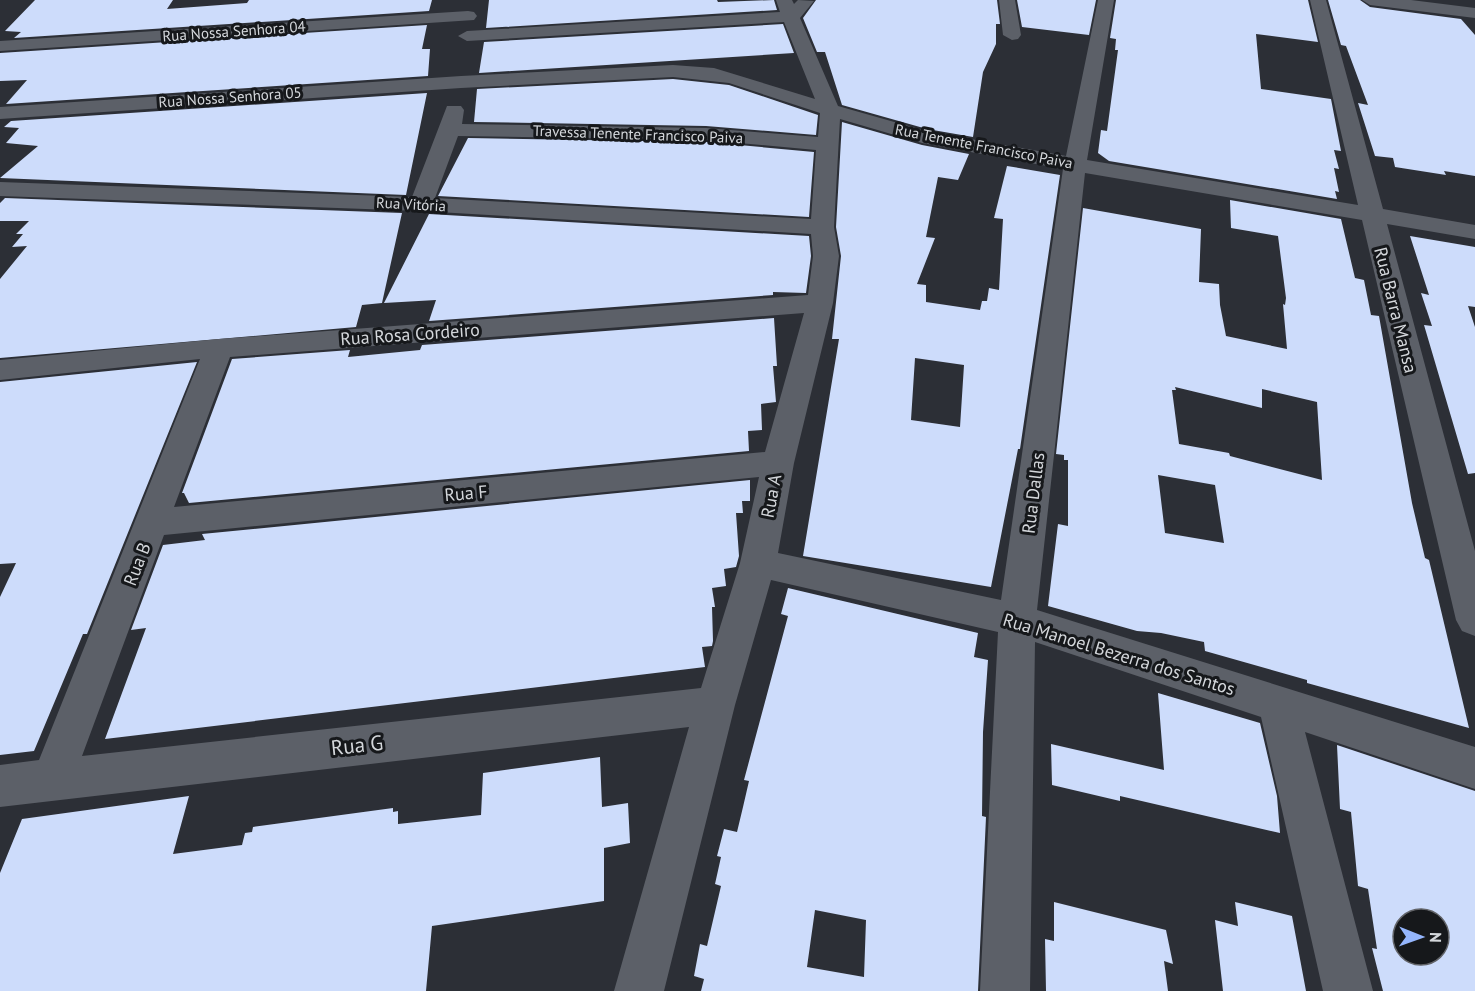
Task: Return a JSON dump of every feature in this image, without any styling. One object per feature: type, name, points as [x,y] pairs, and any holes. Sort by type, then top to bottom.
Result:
[{"type":"street","points":[[467,36],[788,8],[806,0]]},
{"type":"street","points":[[1007,0],[1012,35]]},
{"type":"street","name":"Rua Dallas","points":[[1005,991],[1017,620],[1075,165],[1106,0]]},
{"type":"street","name":"Rua Barra Mansa","points":[[1318,0],[1475,620]]},
{"type":"street","points":[[1370,0],[1475,13]]},
{"type":"street","points":[[421,204],[450,130],[460,82],[469,8]]},
{"type":"street","name":"Rua Nossa Senhora 04","points":[[0,46],[469,8]]},
{"type":"street","name":"Rua A","points":[[639,991],[715,705],[758,563],[778,463],[820,303],[826,256],[822,227],[830,111],[788,8]]},
{"type":"street","name":"Rua Tenente Francisco Paiva","points":[[460,82],[694,72],[735,79],[830,111],[922,137],[1475,232]]},
{"type":"street","name":"Rua Nossa Senhora 05","points":[[0,112],[460,82]]},
{"type":"street","name":"Travessa Tenente Francisco Paiva","points":[[450,130],[638,132],[827,144]]},
{"type":"street","name":"Rua Vitória","points":[[0,189],[421,204],[822,227]]},
{"type":"street","name":"Rua Rosa Cordeiro","points":[[0,370],[219,348],[820,303]]},
{"type":"street","name":"Rua B","points":[[53,778],[219,348]]},
{"type":"street","name":"Rua F","points":[[153,523],[778,463]]},
{"type":"street","name":"Rua Manoel Bezerra dos Santos","points":[[758,563],[1017,620],[1475,768]]},
{"type":"street","name":"Rua G","points":[[0,786],[53,778],[715,705]]},
{"type":"street","points":[[1278,705],[1348,991]]},
{"type":"building","points":[[35,0],[173,0],[167,9],[247,3],[249,0],[432,0],[429,11],[14,38],[21,32],[5,31]]},
{"type":"building","points":[[489,0],[717,0],[718,2],[774,0],[777,10],[486,28]]},
{"type":"building","points":[[816,0],[997,0],[1000,24],[996,24],[996,44],[983,72],[973,137],[927,129],[842,105],[825,52],[817,52],[803,18]]},
{"type":"building","points":[[1017,0],[1096,0],[1089,35],[1022,27]]},
{"type":"building","points":[[1116,0],[1308,0],[1318,42],[1256,34],[1261,89],[1331,99],[1341,151],[1334,150],[1339,169],[1334,168],[1339,192],[1335,191],[1337,199],[1109,161],[1098,153],[1101,130],[1107,131],[1118,50],[1115,50],[1116,39],[1110,38]]},
{"type":"building","points":[[1328,0],[1360,0],[1370,7],[1461,19],[1475,35],[1475,176],[1444,171],[1446,175],[1395,167],[1393,158],[1375,156],[1358,103],[1368,105],[1346,46],[1341,45]]},
{"type":"building","points":[[783,24],[794,53],[479,73],[484,42]]},
{"type":"building","points":[[427,25],[422,49],[430,49],[428,76],[6,104],[27,80],[0,81],[0,53]]},
{"type":"building","points":[[673,79],[729,85],[818,115],[816,135],[706,126],[474,122],[477,89]]},
{"type":"building","points":[[427,93],[406,195],[0,178],[38,146],[6,143],[19,128],[4,127],[11,121]]},
{"type":"building","points":[[842,122],[922,145],[969,154],[958,180],[938,177],[926,237],[935,238],[917,284],[926,285],[926,302],[980,310],[982,301],[987,301],[989,288],[999,290],[1003,219],[994,218],[1007,166],[1060,175],[1020,449],[1018,449],[991,587],[803,556],[839,339],[832,339],[841,256],[836,227]],"holes":[[[915,358],[964,365],[960,427],[911,420]]]},
{"type":"building","points":[[468,138],[706,142],[814,152],[809,217],[438,196]]},
{"type":"building","points":[[5,198],[402,213],[382,303],[362,305],[356,327],[0,358],[0,279],[27,246],[12,247],[23,234],[16,234],[29,221],[0,221],[0,203]]},
{"type":"building","points":[[1230,200],[1341,219],[1355,278],[1364,280],[1371,315],[1379,316],[1412,503],[1425,558],[1429,560],[1469,728],[1307,683],[1307,680],[1205,651],[1204,642],[1161,633],[1137,631],[1048,606],[1058,524],[1068,526],[1068,460],[1064,460],[1064,455],[1056,454],[1083,208],[1201,229],[1199,282],[1219,284],[1220,305],[1226,336],[1287,349],[1283,304],[1285,305],[1286,298],[1278,236],[1231,228]],"holes":[[[1175,387],[1262,408],[1262,389],[1317,402],[1322,480],[1230,456],[1229,453],[1179,444],[1172,390],[1176,390]],[[1158,475],[1215,485],[1224,543],[1165,533]]]},
{"type":"building","points":[[429,214],[809,236],[811,256],[806,293],[773,292],[773,295],[429,321],[436,300],[384,303]]},
{"type":"building","points":[[1410,236],[1475,247],[1475,307],[1468,306],[1475,327],[1475,473],[1468,474],[1424,325],[1432,326],[1421,293],[1429,295]]},
{"type":"building","points":[[774,318],[777,366],[773,366],[776,402],[761,404],[762,430],[748,431],[749,451],[189,503],[182,493],[232,359],[350,350],[348,357],[420,350],[422,345]]},
{"type":"building","points":[[197,362],[87,634],[83,634],[34,751],[0,755],[0,597],[16,563],[0,564],[0,382]]},
{"type":"building","points":[[750,480],[750,501],[742,501],[743,513],[736,513],[739,556],[736,567],[724,569],[726,586],[712,588],[715,607],[712,607],[713,641],[712,646],[702,647],[705,667],[105,739],[146,628],[131,630],[163,545],[205,540],[202,534]]},
{"type":"building","points":[[788,588],[978,633],[974,657],[988,660],[983,732],[982,816],[986,817],[978,991],[701,991],[704,979],[694,976],[700,944],[707,946],[721,886],[715,884],[721,857],[717,856],[724,829],[737,832],[749,781],[744,780],[788,616],[781,614]],"holes":[[[815,910],[866,920],[864,977],[807,967]]]},
{"type":"building","points":[[1158,693],[1260,723],[1277,796],[1280,833],[1120,796],[1120,801],[1052,785],[1051,744],[1164,770]]},
{"type":"building","points":[[1337,745],[1475,791],[1475,991],[1383,991],[1372,948],[1377,949],[1368,889],[1358,886],[1351,812],[1340,809]]},
{"type":"building","points":[[600,757],[602,807],[628,803],[630,843],[604,848],[604,901],[432,926],[426,991],[0,991],[0,873],[22,819],[189,796],[173,854],[242,845],[245,833],[252,832],[253,827],[393,808],[393,812],[398,811],[398,824],[481,815],[483,773]]},
{"type":"building","points":[[1054,902],[1166,930],[1173,964],[1164,961],[1168,991],[1046,991],[1045,939],[1054,941]]},
{"type":"building","points":[[1235,902],[1292,916],[1306,991],[1223,991],[1215,920],[1238,926]]}]
